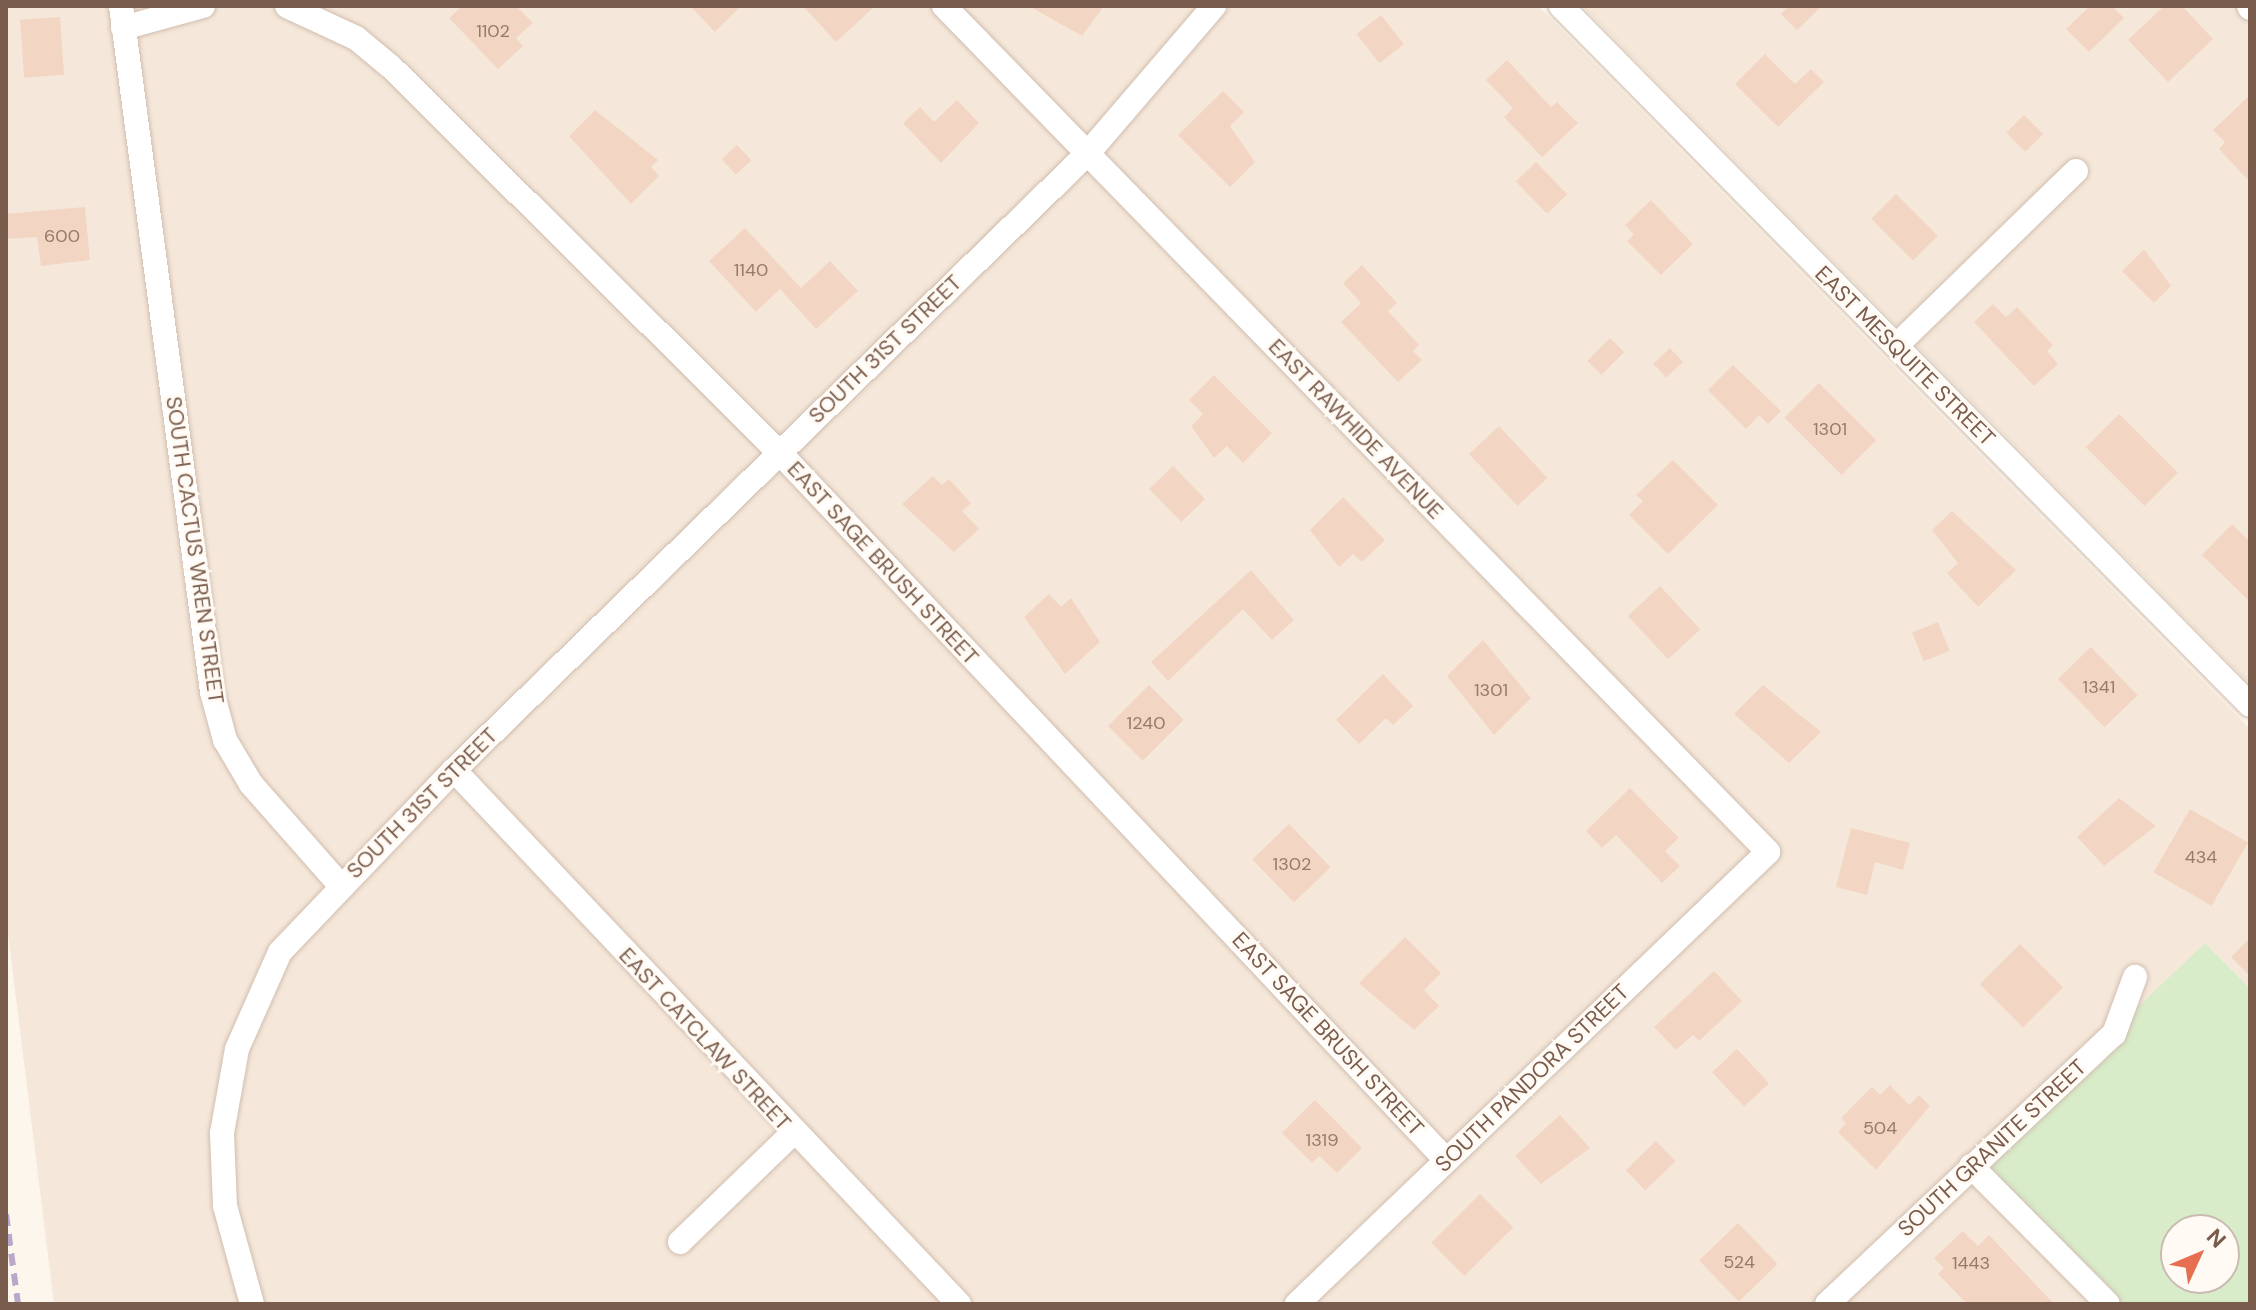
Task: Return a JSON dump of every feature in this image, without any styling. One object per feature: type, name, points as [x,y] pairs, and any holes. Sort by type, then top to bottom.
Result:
[{"type":"street","points":[[122,17],[203,6]]},
{"type":"street","name":"EAST SAGE BRUSH STREET","points":[[287,6],[356,38],[391,67],[780,453],[1446,1160]]},
{"type":"street","name":"EAST RAWHIDE AVENUE","points":[[944,6],[1768,852]]},
{"type":"street","name":"SOUTH 31ST STREET","points":[[340,885],[454,770],[1088,153],[1214,6]]},
{"type":"street","name":"EAST MESQUITE STREET","points":[[1561,6],[2250,705]]},
{"type":"street","name":"SOUTH CACTUS WREN STREET","points":[[122,17],[212,692],[225,740],[251,784],[340,885]]},
{"type":"street","points":[[1896,346],[2076,171]]},
{"type":"street","name":"EAST CATCLAW STREET","points":[[454,770],[793,1133],[959,1304]]},
{"type":"street","name":"SOUTH PANDORA STREET","points":[[1297,1304],[1768,852]]},
{"type":"street","points":[[252,1304],[225,1206],[226,1093],[266,977],[340,885]]},
{"type":"street","name":"SOUTH GRANITE STREET","points":[[1827,1304],[2114,1034],[2135,977]]},
{"type":"street","points":[[680,1242],[793,1133]]},
{"type":"street","points":[[1971,1166],[2108,1304]]},
{"type":"shaded area","points":[[6,6],[1538,6],[2250,729],[2250,988],[2205,943],[2108,1304],[54,1304],[6,919]]},
{"type":"shaded area","points":[[1582,6],[2250,6],[2250,684]]},
{"type":"green space","points":[[2205,943],[2250,988],[2250,1304],[2108,1304],[1971,1166]]},
{"type":"building","points":[[462,6],[516,6],[533,23],[516,38],[523,46],[498,69],[449,18]]},
{"type":"building","points":[[690,6],[741,6],[715,32]]},
{"type":"building","points":[[803,6],[875,6],[836,42]]},
{"type":"building","points":[[1029,6],[1104,6],[1082,36]]},
{"type":"building","points":[[1789,6],[1822,6],[1797,30],[1781,14]]},
{"type":"building","points":[[2090,6],[2112,6],[2124,18],[2089,52],[2066,29]]},
{"type":"building","points":[[2164,6],[2182,6],[2213,39],[2168,82],[2128,40]]},
{"type":"building","points":[[1381,15],[1404,44],[1379,63],[1357,34]]},
{"type":"building","points":[[60,17],[64,75],[24,78],[20,20]]},
{"type":"building","points":[[1765,54],[1795,84],[1811,69],[1824,82],[1778,127],[1735,84]]},
{"type":"building","points":[[1507,60],[1551,107],[1557,102],[1578,123],[1542,157],[1504,117],[1513,108],[1486,80]]},
{"type":"building","points":[[1223,91],[1244,112],[1230,126],[1255,162],[1230,187],[1178,135]]},
{"type":"building","points":[[2250,95],[2250,182],[2219,149],[2225,142],[2213,130]]},
{"type":"building","points":[[957,100],[979,123],[941,163],[903,123],[920,107],[934,122]]},
{"type":"building","points":[[595,110],[658,160],[651,167],[659,176],[631,204],[569,136]]},
{"type":"building","points":[[2024,115],[2043,134],[2025,152],[2006,133]]},
{"type":"building","points":[[737,145],[751,160],[736,175],[722,159]]},
{"type":"building","points":[[1536,162],[1567,194],[1547,214],[1516,181]]},
{"type":"building","points":[[1896,194],[1938,236],[1913,260],[1871,219]]},
{"type":"building","points":[[1651,200],[1693,244],[1661,275],[1627,241],[1634,234],[1625,225]]},
{"type":"building","points":[[85,207],[90,260],[41,266],[37,237],[6,239],[6,214]]},
{"type":"building","points":[[745,228],[801,288],[830,261],[858,291],[816,329],[780,289],[756,312],[709,261]]},
{"type":"building","points":[[2144,249],[2171,286],[2154,303],[2122,271]]},
{"type":"building","points":[[1362,265],[1397,303],[1388,311],[1419,345],[1413,351],[1422,360],[1398,382],[1341,322],[1361,303],[1343,283]]},
{"type":"building","points":[[1993,304],[2006,317],[2017,307],[2053,345],[2047,351],[2058,364],[2034,386],[1974,322]]},
{"type":"building","points":[[1610,338],[1624,352],[1602,375],[1587,361]]},
{"type":"building","points":[[1670,348],[1683,362],[1666,378],[1653,364]]},
{"type":"building","points":[[1733,365],[1781,411],[1768,424],[1759,415],[1746,429],[1708,390]]},
{"type":"building","points":[[1214,375],[1272,433],[1243,463],[1227,446],[1214,458],[1191,426],[1203,414],[1189,400]]},
{"type":"building","points":[[1819,383],[1876,440],[1842,475],[1784,418]]},
{"type":"building","points":[[2119,414],[2178,473],[2144,506],[2086,447]]},
{"type":"building","points":[[1499,426],[1547,478],[1517,506],[1469,454]]},
{"type":"building","points":[[1673,460],[1718,505],[1668,554],[1629,515],[1643,501],[1636,495]]},
{"type":"building","points":[[1173,466],[1205,499],[1181,522],[1149,489]]},
{"type":"building","points":[[933,476],[942,485],[949,479],[971,503],[962,511],[979,529],[954,552],[902,504]]},
{"type":"building","points":[[1343,497],[1385,540],[1362,562],[1353,554],[1339,567],[1310,530]]},
{"type":"building","points":[[1952,511],[2016,570],[1978,607],[1947,573],[1958,563],[1932,530]]},
{"type":"building","points":[[2232,524],[2250,542],[2250,602],[2202,555]]},
{"type":"building","points":[[1251,570],[1294,620],[1272,640],[1243,609],[1168,681],[1151,662]]},
{"type":"building","points":[[1660,586],[1700,629],[1668,659],[1628,616]]},
{"type":"building","points":[[1049,594],[1061,607],[1071,598],[1100,642],[1065,674],[1024,617]]},
{"type":"building","points":[[1938,622],[1950,651],[1924,661],[1912,632]]},
{"type":"building","points":[[1483,640],[1531,698],[1494,735],[1447,676]]},
{"type":"building","points":[[2091,647],[2138,695],[2104,727],[2058,679]]},
{"type":"building","points":[[1383,674],[1413,706],[1393,725],[1386,718],[1359,744],[1336,720]]},
{"type":"building","points":[[1149,685],[1184,720],[1143,761],[1108,726]]},
{"type":"building","points":[[1763,685],[1821,732],[1789,763],[1734,714]]},
{"type":"building","points":[[1630,788],[1679,838],[1665,851],[1680,866],[1662,883],[1616,835],[1602,848],[1586,831]]},
{"type":"building","points":[[2119,798],[2156,826],[2104,866],[2077,837]]},
{"type":"building","points":[[2190,809],[2248,842],[2212,906],[2154,872]]},
{"type":"building","points":[[1289,824],[1331,867],[1294,903],[1252,859]]},
{"type":"building","points":[[1851,828],[1910,843],[1903,870],[1875,862],[1867,895],[1836,887]]},
{"type":"building","points":[[1405,937],[1441,973],[1424,990],[1439,1006],[1414,1030],[1359,983]]},
{"type":"building","points":[[2250,938],[2250,976],[2231,957]]},
{"type":"building","points":[[2020,944],[2063,987],[2023,1027],[1980,984]]},
{"type":"building","points":[[1714,971],[1742,1001],[1699,1041],[1693,1035],[1676,1050],[1654,1027]]},
{"type":"building","points":[[1737,1049],[1769,1083],[1744,1107],[1712,1072]]},
{"type":"building","points":[[1890,1085],[1909,1105],[1919,1095],[1930,1106],[1876,1170],[1838,1132],[1846,1123],[1841,1118],[1872,1087],[1880,1095]]},
{"type":"building","points":[[1315,1100],[1362,1148],[1337,1173],[1319,1156],[1312,1163],[1282,1133]]},
{"type":"building","points":[[1560,1115],[1590,1148],[1541,1184],[1515,1156]]},
{"type":"building","points":[[1656,1141],[1675,1161],[1645,1190],[1626,1170]]},
{"type":"building","points":[[1480,1194],[1513,1227],[1464,1276],[1431,1243]]},
{"type":"building","points":[[1738,1223],[1778,1264],[1739,1302],[1699,1261]]},
{"type":"building","points":[[1963,1231],[1978,1246],[1989,1235],[2054,1304],[1967,1304],[1938,1274],[1944,1268],[1934,1258]]},
{"type":"railway","points":[[6,1214],[18,1304]]}]
